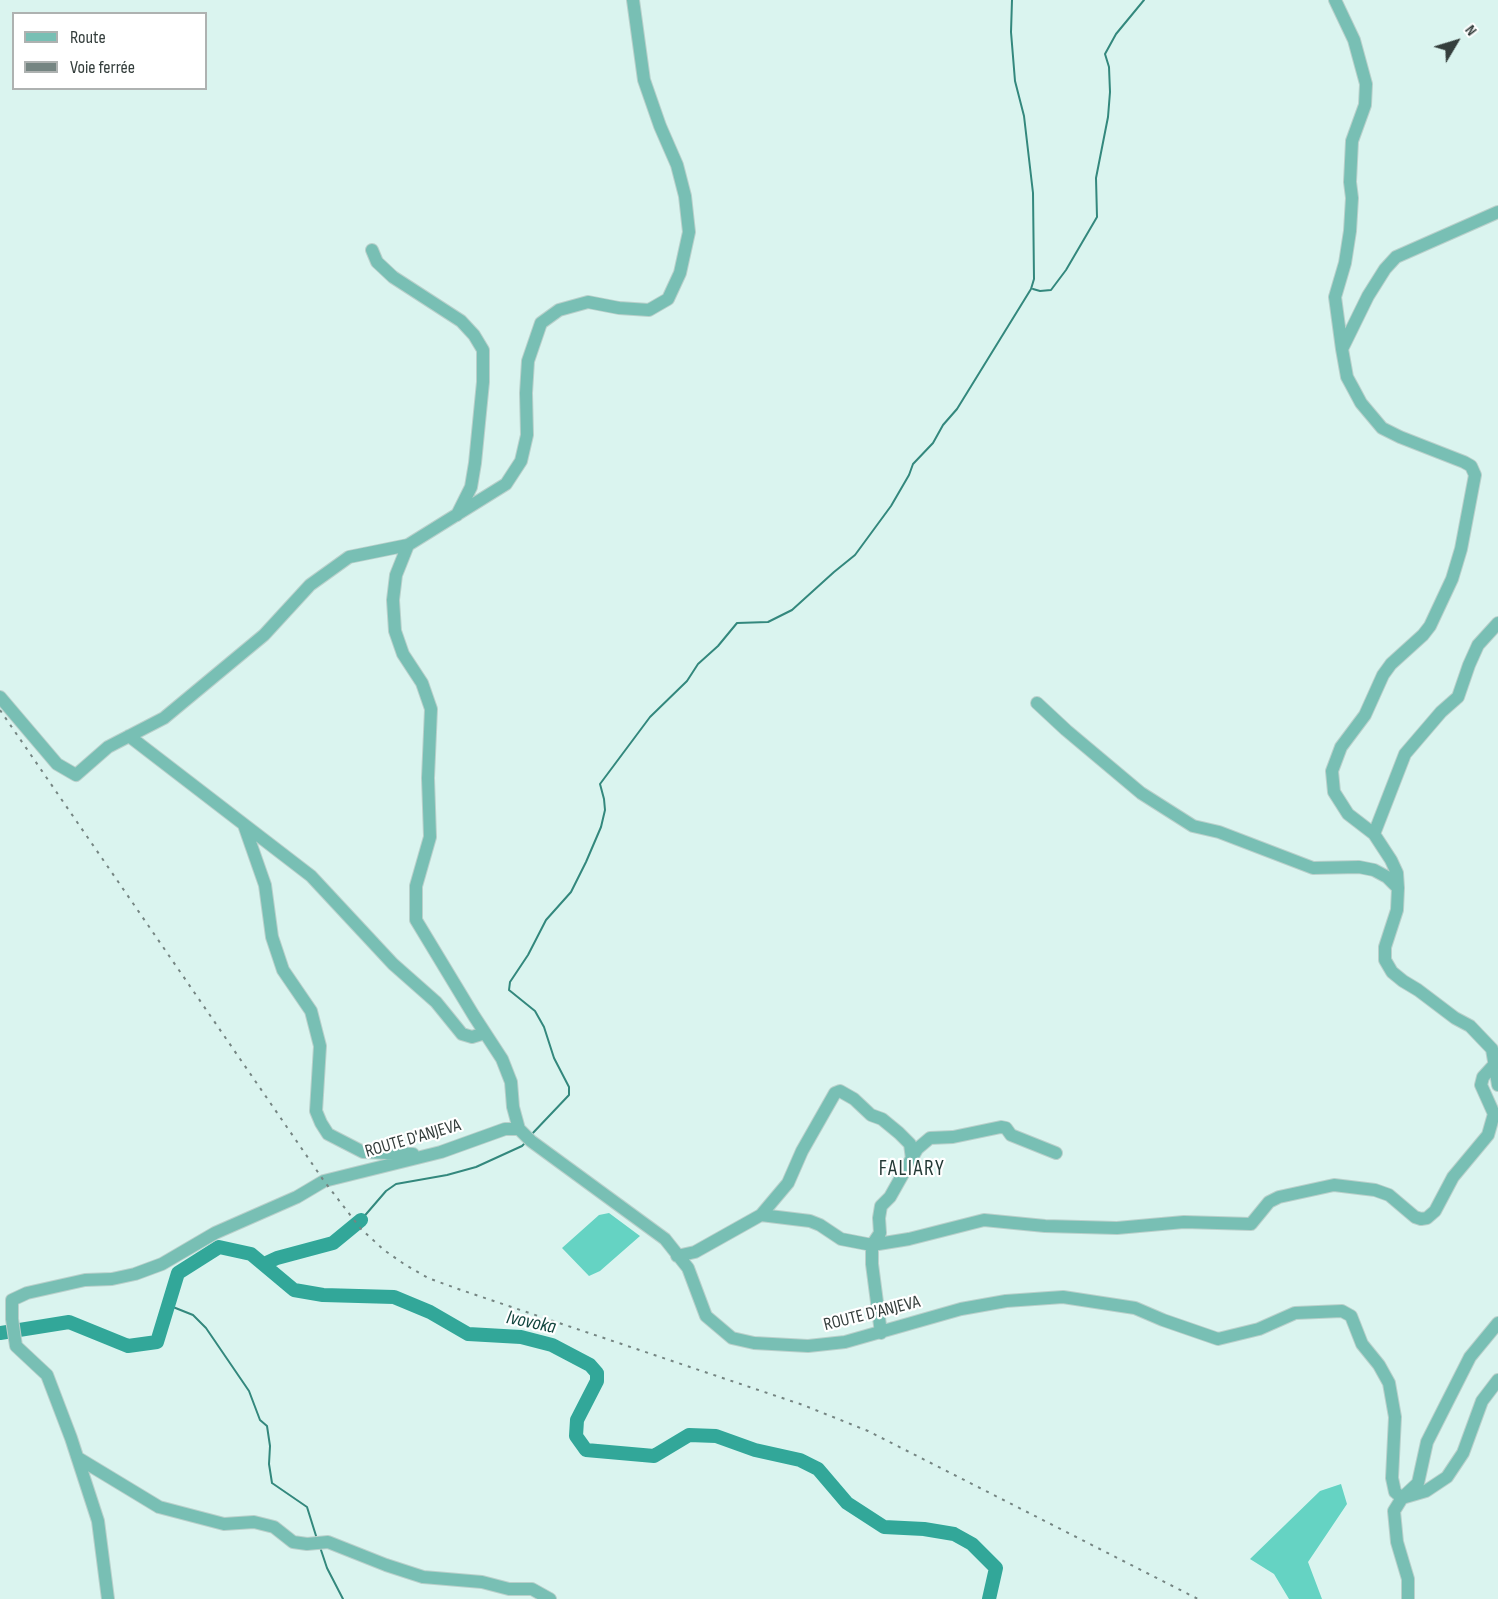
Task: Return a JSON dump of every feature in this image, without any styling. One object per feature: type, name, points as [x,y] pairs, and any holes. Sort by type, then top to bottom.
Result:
[{"type":"street","points":[[0,697],[57,764],[76,775],[108,747],[164,718],[264,634],[310,585],[349,556],[408,545],[506,484],[521,461],[527,435],[528,361],[541,323],[559,310],[588,302],[619,308],[648,310],[668,299],[680,273],[689,232],[685,196],[677,165],[644,80],[633,0]]},
{"type":"street","points":[[1335,0],[1354,40],[1366,84],[1365,105],[1352,141],[1350,231],[1345,263],[1335,297],[1342,349],[1350,383],[1361,403],[1382,428],[1464,462],[1471,466],[1475,475],[1461,549],[1452,579],[1430,626],[1424,635],[1390,664],[1365,715],[1341,747],[1332,771],[1334,792],[1348,814],[1374,834],[1397,873],[1397,910],[1385,946],[1385,960],[1392,972],[1455,1018],[1470,1026],[1492,1049],[1493,1066],[1498,1085]]},
{"type":"street","points":[[1342,349],[1368,296],[1385,269],[1396,257],[1498,212]]},
{"type":"street","points":[[372,250],[377,262],[393,277],[461,321],[474,335],[483,350],[483,382],[475,463],[471,487],[456,516]]},
{"type":"street","points":[[408,545],[396,575],[393,600],[395,631],[404,654],[422,683],[431,709],[428,778],[430,837],[416,886],[416,920],[502,1059],[512,1082],[513,1107],[524,1134]]},
{"type":"street","points":[[1374,834],[1405,754],[1441,712],[1458,697],[1478,645],[1498,623]]},
{"type":"street","points":[[1037,703],[1141,793],[1192,826],[1219,831],[1313,868],[1359,867],[1374,870],[1388,877],[1398,888]]},
{"type":"street","points":[[129,736],[311,876],[393,964],[436,1002],[462,1034],[472,1037],[485,1033]]},
{"type":"street","points":[[243,824],[265,885],[272,937],[283,970],[311,1011],[320,1046],[315,1111],[327,1134],[363,1152],[398,1155],[441,1152]]},
{"type":"street","points":[[761,1215],[810,1221],[841,1239],[872,1245],[909,1239],[984,1220],[1045,1226],[1117,1228],[1184,1222],[1251,1224],[1269,1202],[1279,1197],[1334,1185],[1375,1190],[1389,1195],[1415,1217],[1427,1218],[1436,1211],[1453,1177],[1488,1135],[1494,1114],[1481,1085],[1483,1077],[1493,1066]]},
{"type":"street","points":[[677,1256],[695,1252],[761,1215],[788,1183],[802,1151],[836,1093],[840,1091],[899,1133],[910,1144],[912,1159]]},
{"type":"street","points":[[492,1133],[507,1119],[513,1107]]},
{"type":"street","points":[[881,1333],[872,1264],[872,1245],[880,1233],[881,1206],[890,1197],[917,1149],[930,1138],[953,1137],[1005,1128],[1011,1135],[1056,1153]]},
{"type":"street","name":"ROUTE D'ANJEVA","points":[[78,1458],[47,1375],[16,1346],[12,1300],[27,1293],[85,1280],[112,1279],[135,1274],[162,1263],[215,1233],[297,1197],[324,1181],[441,1152],[506,1129],[524,1134],[665,1239],[688,1268],[706,1316],[732,1338],[754,1343],[808,1346],[845,1342],[961,1309],[1006,1301],[1063,1297],[1134,1308],[1218,1339],[1259,1329],[1295,1313],[1342,1311],[1351,1316],[1362,1344],[1379,1365],[1389,1383],[1395,1417],[1392,1478],[1395,1492],[1402,1498]]},
{"type":"street","points":[[1408,1599],[1408,1579],[1395,1528],[1394,1511],[1402,1498],[1418,1483],[1427,1442],[1470,1357],[1498,1323]]},
{"type":"street","points":[[1402,1498],[1426,1491],[1447,1477],[1463,1453],[1482,1401],[1498,1380]]},
{"type":"street","points":[[78,1458],[159,1507],[224,1524],[254,1522],[274,1527],[293,1542],[308,1544],[328,1542],[423,1577],[532,1589],[544,1597]]},
{"type":"street","points":[[78,1458],[98,1521],[108,1599]]},
{"type":"green space","points":[[609,1213],[640,1236],[600,1271],[589,1276],[562,1248],[599,1215]]},
{"type":"green space","points":[[1341,1484],[1347,1504],[1308,1562],[1322,1599],[1289,1599],[1274,1574],[1250,1559],[1320,1491]]},
{"type":"waterway","points":[[531,1135],[569,1095],[569,1087],[554,1058],[544,1027],[535,1011],[509,990],[510,982],[528,955],[546,920],[571,892],[586,862],[601,827],[605,810],[600,784],[650,717],[687,681],[698,664],[718,646],[737,623],[768,622],[792,610],[855,555],[891,506],[913,464],[933,443],[943,425],[957,409],[1031,289],[1034,279],[1033,193],[1024,116],[1015,81],[1011,32],[1012,0]]},
{"type":"waterway","points":[[1033,289],[1051,290],[1066,270],[1097,217],[1096,178],[1108,117],[1110,92],[1109,67],[1105,54],[1116,34],[1144,0]]},
{"type":"waterway","points":[[361,1220],[386,1191],[396,1184],[476,1167],[526,1142]]},
{"type":"waterway","points":[[264,1264],[277,1258],[333,1243],[361,1220]]},
{"type":"waterway","name":"Ivovoka","points":[[0,1333],[69,1322],[128,1346],[157,1342],[178,1273],[219,1247],[251,1254],[294,1290],[323,1295],[394,1297],[430,1312],[468,1334],[521,1337],[552,1345],[590,1365],[597,1373],[597,1381],[577,1420],[576,1436],[586,1450],[654,1456],[689,1435],[716,1436],[755,1450],[800,1460],[818,1469],[847,1503],[884,1527],[924,1529],[954,1534],[972,1544],[996,1568],[989,1599]]},
{"type":"waterway","points":[[168,1305],[193,1315],[206,1328],[249,1391],[260,1420],[267,1426],[272,1483],[307,1507],[317,1539]]},
{"type":"waterway","points":[[320,1547],[327,1568],[343,1599]]},
{"type":"railway","points":[[0,710],[324,1181],[361,1229],[384,1250],[428,1278],[803,1405],[868,1431],[1198,1599]]},
{"type":"district","name":"FALIARY","points":[[912,1170]]}]
